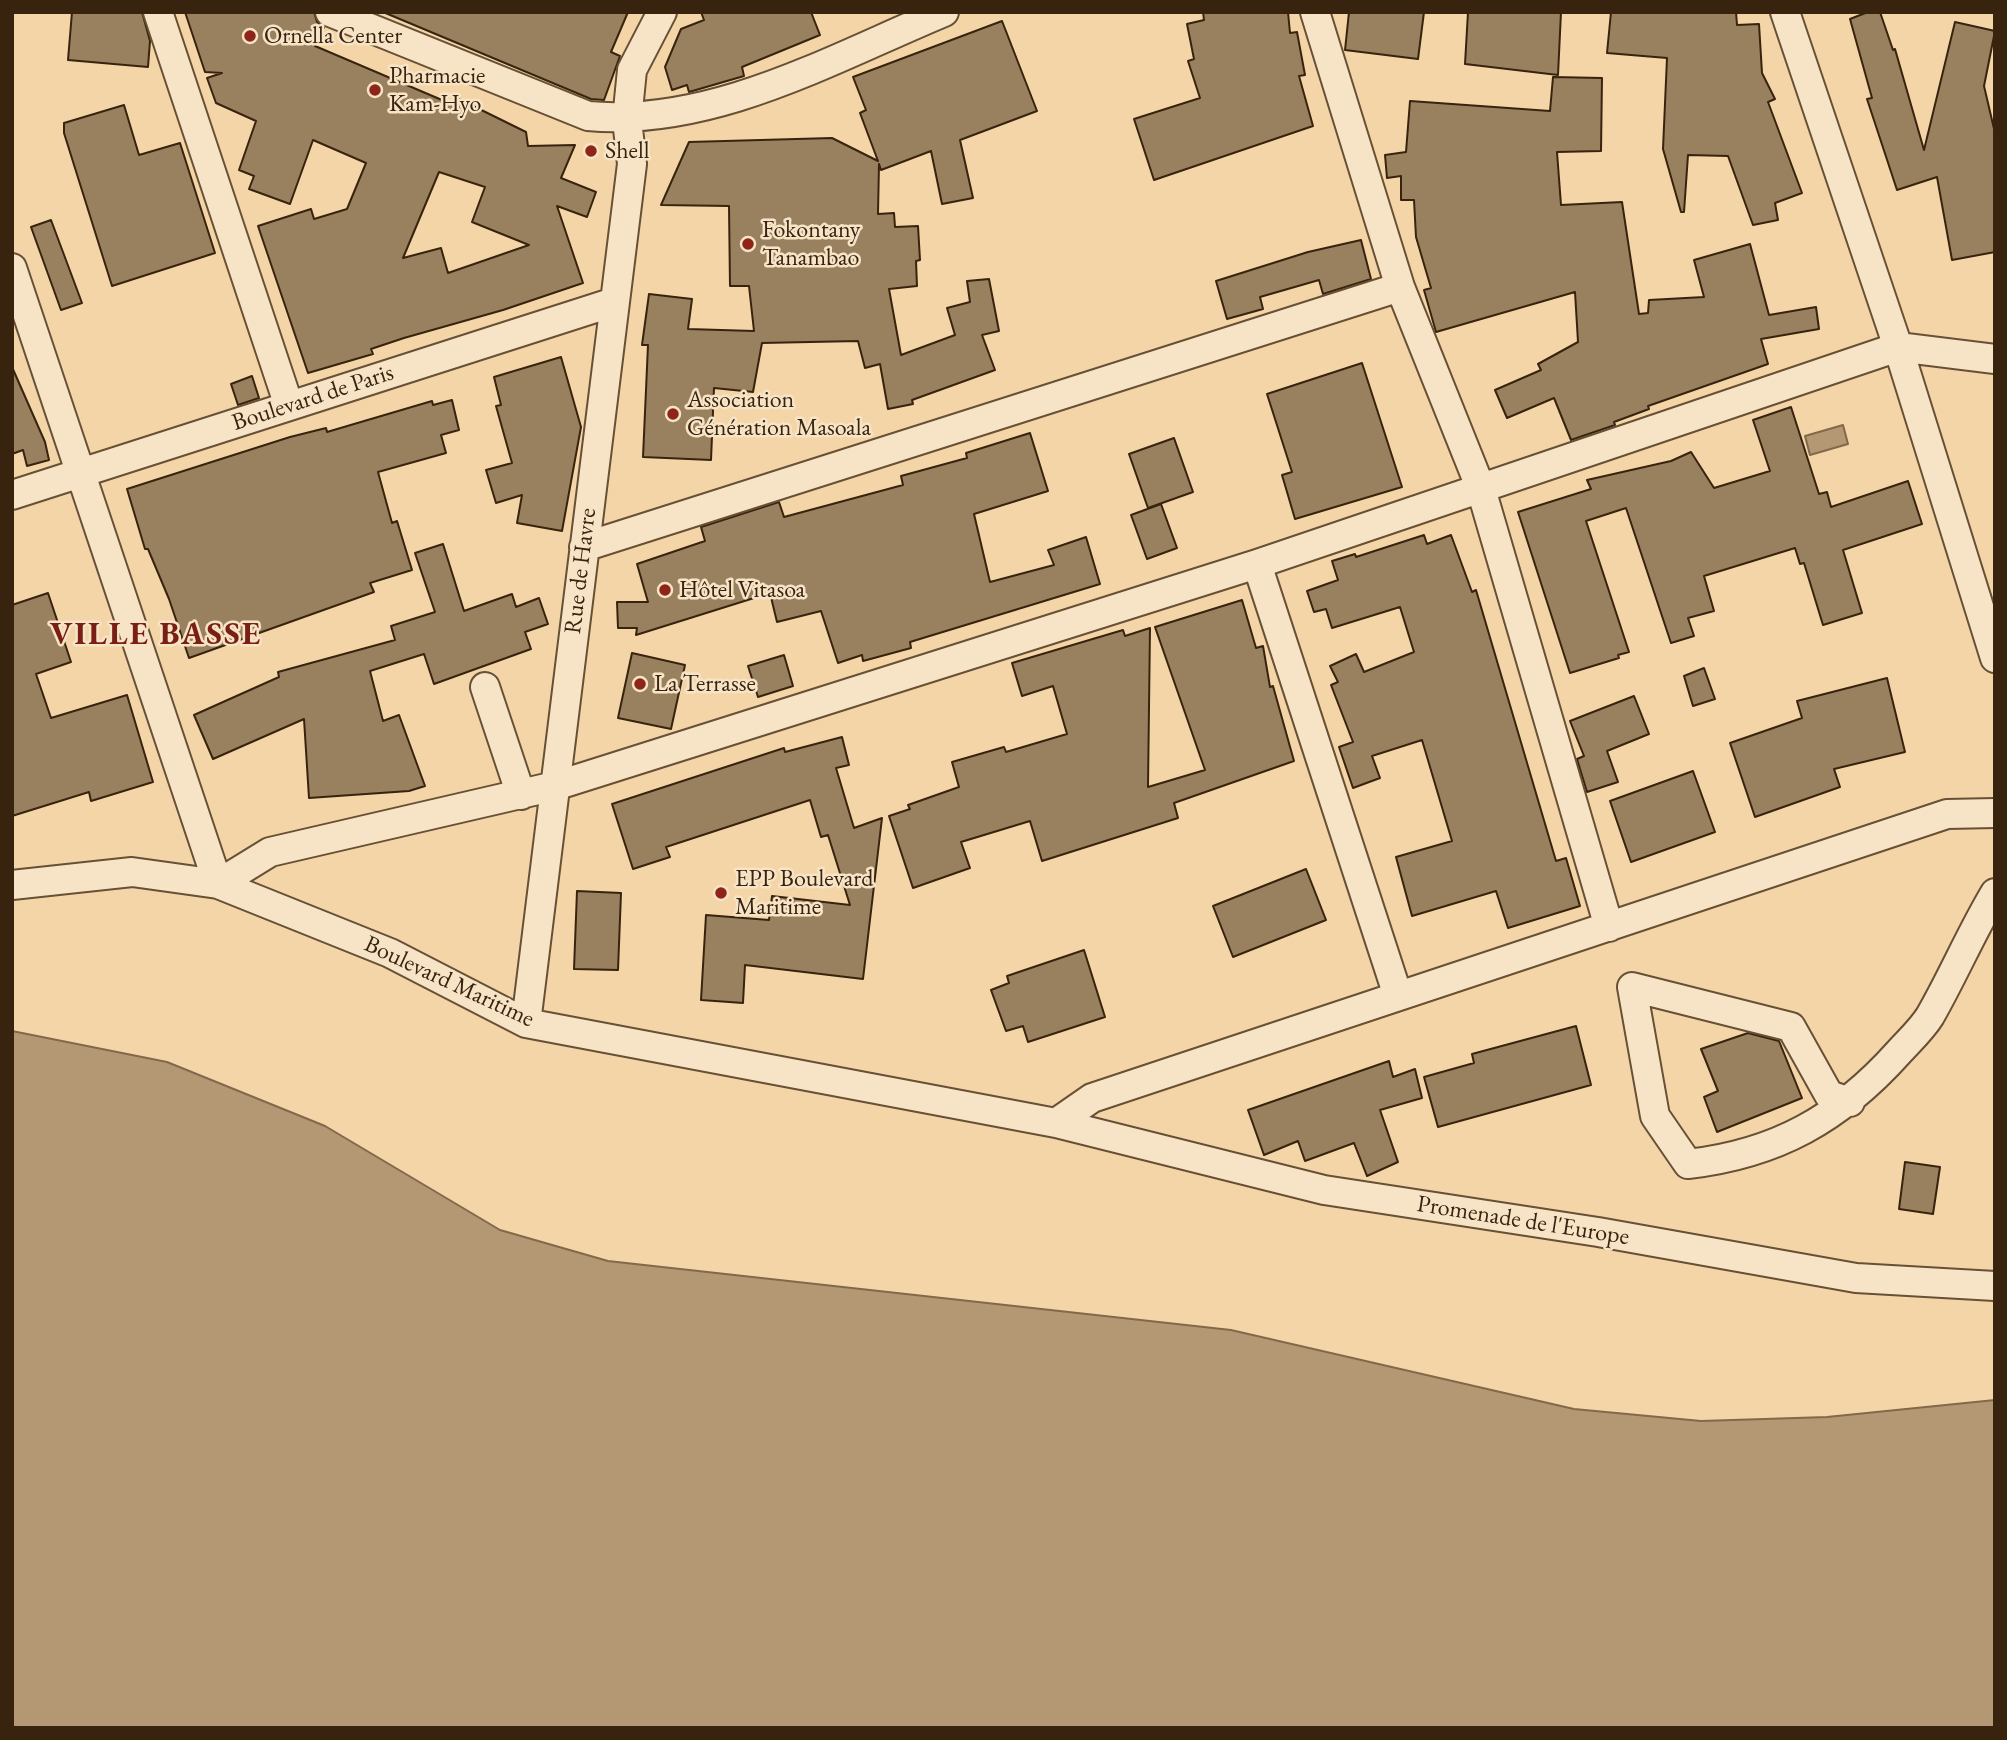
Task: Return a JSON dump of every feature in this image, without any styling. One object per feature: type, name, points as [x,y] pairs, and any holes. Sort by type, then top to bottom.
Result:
[{"type":"street","points":[[158,12],[289,406]]},
{"type":"street","points":[[330,12],[588,116],[627,120],[702,109],[799,73],[944,12]]},
{"type":"street","name":"Rue de Havre","points":[[526,1023],[632,163],[627,120],[632,70],[662,12]]},
{"type":"street","points":[[1315,12],[1400,287],[1481,489],[1609,927]]},
{"type":"street","points":[[1785,12],[1898,347],[1995,658]]},
{"type":"street","points":[[12,268],[218,884],[270,852],[555,786],[1257,564],[1898,347],[1995,359]]},
{"type":"street","points":[[584,547],[1400,287]]},
{"type":"street","name":"Boulevard de Paris","points":[[12,495],[614,302]]},
{"type":"street","points":[[1257,564],[1398,996]]},
{"type":"street","points":[[485,687],[521,795]]},
{"type":"street","points":[[1056,1123],[1092,1098],[1947,814],[1995,813]]},
{"type":"street","name":"Boulevard Maritime","points":[[12,885],[132,872],[218,884],[390,953],[526,1023],[1056,1123]]},
{"type":"street","points":[[1850,1102],[1829,1096],[1791,1027],[1632,986],[1655,1116],[1688,1164],[1729,1160],[1790,1139],[1850,1102],[1928,1019],[1995,893]]},
{"type":"street","name":"Promenade de l'Europe","points":[[1056,1123],[1324,1189],[1612,1235],[1856,1278],[1995,1286]]},
{"type":"shaded area","points":[[1843,425],[1848,444],[1810,455],[1805,436]]},
{"type":"shaded area","points":[[12,1031],[167,1062],[325,1126],[500,1230],[608,1261],[1231,1330],[1574,1409],[1701,1421],[1827,1417],[1995,1400],[1995,1728],[12,1728]]},
{"type":"building","points":[[72,12],[142,12],[150,41],[148,67],[68,60]]},
{"type":"building","points":[[185,12],[314,12],[317,22],[324,27],[315,46],[456,106],[459,99],[526,132],[528,146],[575,145],[561,178],[596,192],[587,217],[557,206],[583,283],[503,310],[404,338],[371,349],[373,354],[308,373],[258,226],[311,209],[314,219],[347,209],[366,163],[313,140],[290,204],[249,189],[254,176],[239,170],[256,121],[216,103],[207,78],[222,73],[205,72]],"holes":[[[439,172],[485,187],[472,222],[529,245],[448,273],[441,248],[403,258]]]},
{"type":"building","points":[[383,12],[628,12],[611,52],[620,56],[604,100],[591,99]]},
{"type":"building","points":[[701,12],[811,12],[820,35],[742,67],[744,76],[689,92],[687,85],[672,90],[665,67],[681,29],[704,20]]},
{"type":"building","points":[[1203,12],[1288,12],[1290,33],[1297,32],[1305,75],[1299,76],[1313,126],[1154,180],[1134,119],[1200,98],[1188,61],[1194,59],[1187,24],[1204,20]]},
{"type":"building","points":[[1349,12],[1424,12],[1418,59],[1345,50]]},
{"type":"building","points":[[1468,12],[1561,12],[1558,75],[1465,64]]},
{"type":"building","points":[[1611,12],[1736,12],[1737,25],[1759,24],[1762,73],[1775,99],[1768,102],[1802,193],[1775,203],[1778,220],[1753,225],[1728,156],[1688,155],[1684,212],[1681,212],[1663,149],[1667,58],[1607,53]]},
{"type":"building","points":[[1868,12],[1880,12],[1893,50],[1895,49],[1924,150],[1955,22],[1995,31],[1984,86],[1995,133],[1995,252],[1952,260],[1937,177],[1897,190],[1867,99],[1872,98],[1850,19]]},
{"type":"building","points":[[1002,21],[1037,111],[960,140],[973,198],[942,204],[931,151],[881,170],[879,164],[878,214],[894,213],[895,227],[918,226],[920,260],[916,261],[917,286],[889,289],[901,355],[955,335],[947,308],[970,302],[967,281],[989,279],[999,331],[982,335],[995,370],[912,400],[913,404],[888,409],[880,364],[865,368],[858,341],[762,343],[753,392],[714,388],[711,460],[643,457],[648,345],[642,345],[649,294],[692,299],[688,329],[754,331],[749,286],[730,286],[729,206],[661,205],[689,142],[832,138],[878,161],[860,113],[866,110],[853,77]]},
{"type":"building","points":[[1553,77],[1602,78],[1601,151],[1557,152],[1561,205],[1622,202],[1639,314],[1648,313],[1649,300],[1704,297],[1694,260],[1750,244],[1769,315],[1816,307],[1819,329],[1761,339],[1768,364],[1648,406],[1649,409],[1614,422],[1615,425],[1571,440],[1554,398],[1507,418],[1495,390],[1541,370],[1538,364],[1578,342],[1575,292],[1436,332],[1424,290],[1431,288],[1416,237],[1414,200],[1401,200],[1401,176],[1387,178],[1385,155],[1406,152],[1410,101],[1550,111]]},
{"type":"building","points":[[124,105],[139,155],[180,143],[215,253],[112,286],[64,133],[64,123]]},
{"type":"building","points":[[51,220],[82,303],[61,310],[31,227]]},
{"type":"building","points":[[1361,240],[1371,279],[1323,294],[1319,280],[1260,297],[1263,309],[1227,319],[1216,281],[1308,252]]},
{"type":"building","points":[[561,357],[581,427],[562,531],[517,523],[522,495],[496,503],[486,470],[512,463],[496,406],[501,405],[494,377]]},
{"type":"building","points":[[1362,363],[1402,487],[1295,519],[1282,475],[1292,472],[1267,394]]},
{"type":"building","points":[[12,367],[45,442],[49,460],[27,466],[23,450],[12,454]]},
{"type":"building","points":[[252,376],[259,398],[238,405],[231,384]]},
{"type":"building","points":[[452,400],[459,430],[441,435],[446,453],[378,472],[392,523],[397,521],[412,570],[370,583],[374,592],[189,658],[169,599],[148,549],[145,549],[127,489],[290,437],[326,428],[327,432],[432,401],[433,405]]},
{"type":"building","points":[[1791,407],[1819,494],[1827,492],[1831,507],[1908,481],[1922,524],[1843,550],[1862,613],[1823,625],[1804,563],[1800,564],[1795,548],[1704,576],[1714,611],[1688,618],[1694,636],[1671,643],[1626,508],[1586,521],[1629,652],[1618,655],[1619,658],[1570,673],[1518,512],[1591,489],[1587,480],[1671,461],[1691,452],[1714,488],[1770,471],[1753,420]]},
{"type":"building","points":[[1030,433],[1048,491],[974,514],[990,582],[1054,565],[1048,550],[1086,537],[1100,584],[910,642],[911,648],[863,661],[862,655],[838,663],[821,611],[777,622],[770,593],[636,635],[637,628],[618,628],[617,602],[648,602],[637,564],[705,541],[701,527],[779,502],[784,517],[903,485],[901,476],[967,458],[966,453]]},
{"type":"building","points":[[1174,438],[1193,492],[1148,508],[1129,454]]},
{"type":"building","points":[[1161,504],[1177,548],[1147,559],[1131,515]]},
{"type":"building","points":[[1424,535],[1427,544],[1451,535],[1472,592],[1476,590],[1556,861],[1566,858],[1580,906],[1508,928],[1496,891],[1412,916],[1396,857],[1452,841],[1422,740],[1372,756],[1380,778],[1353,788],[1339,747],[1353,742],[1331,685],[1338,682],[1330,666],[1356,654],[1364,672],[1414,652],[1400,607],[1332,628],[1326,609],[1314,612],[1307,591],[1338,580],[1332,561],[1355,554],[1356,557]]},
{"type":"building","points":[[443,544],[464,611],[512,594],[516,607],[539,598],[548,624],[525,632],[531,649],[434,684],[424,654],[370,671],[383,721],[399,715],[425,786],[409,791],[309,798],[304,719],[213,759],[194,715],[279,677],[278,672],[395,640],[391,626],[435,612],[415,553]]},
{"type":"building","points":[[48,593],[71,662],[36,674],[51,718],[127,695],[153,782],[91,801],[89,792],[12,816],[12,605]]},
{"type":"building","points":[[1242,600],[1256,648],[1263,646],[1270,687],[1273,686],[1294,761],[1174,803],[1178,818],[1042,861],[1030,821],[961,842],[970,868],[913,888],[889,816],[910,809],[908,805],[959,787],[952,762],[1004,747],[1006,752],[1067,734],[1053,686],[1022,696],[1012,663],[1123,630],[1125,636],[1150,628],[1148,787],[1205,770],[1155,627]]},
{"type":"building","points":[[632,653],[685,665],[671,729],[618,718]]},
{"type":"building","points":[[784,655],[793,686],[758,697],[748,666]]},
{"type":"building","points":[[1704,668],[1715,699],[1693,706],[1684,676]]},
{"type":"building","points":[[1887,678],[1905,752],[1834,769],[1840,787],[1755,817],[1730,743],[1802,718],[1797,701]]},
{"type":"building","points":[[1634,696],[1649,734],[1607,751],[1618,782],[1587,792],[1577,759],[1584,756],[1570,721]]},
{"type":"building","points":[[842,737],[849,765],[836,768],[854,828],[882,818],[863,979],[745,965],[743,1003],[701,1000],[706,915],[769,920],[772,896],[850,905],[828,835],[821,837],[810,800],[666,847],[670,857],[633,869],[612,804],[784,748],[785,752]]},
{"type":"building","points":[[1693,771],[1715,832],[1631,862],[1610,801]]},
{"type":"building","points":[[1306,869],[1326,920],[1233,957],[1213,906]]},
{"type":"building","points":[[577,891],[621,893],[618,970],[574,969]]},
{"type":"building","points":[[1084,950],[1105,1017],[1028,1042],[1023,1026],[1006,1031],[991,990],[1009,983],[1007,976]]},
{"type":"building","points":[[1576,1026],[1591,1085],[1438,1127],[1424,1077],[1474,1063],[1472,1054]]},
{"type":"building","points":[[1748,1033],[1779,1041],[1802,1098],[1717,1132],[1704,1097],[1718,1091],[1701,1049]]},
{"type":"building","points":[[1389,1061],[1393,1077],[1415,1069],[1422,1098],[1380,1110],[1398,1162],[1367,1176],[1354,1143],[1305,1161],[1298,1141],[1264,1155],[1248,1110]]},
{"type":"building","points":[[1905,1162],[1940,1167],[1933,1214],[1899,1209]]},
{"type":"place","name":"Ornella Center","points":[[250,36]]},
{"type":"place","name":"Pharmacie Kam-Hyo","points":[[375,90]]},
{"type":"place","name":"Shell","points":[[591,151]]},
{"type":"place","name":"Fokontany Tanambao","points":[[748,244]]},
{"type":"place","name":"Association Génération Masoala","points":[[673,414]]},
{"type":"place","name":"Hôtel Vitasoa","points":[[665,590]]},
{"type":"place","name":"La Terrasse","points":[[640,684]]},
{"type":"place","name":"EPP Boulevard Maritime","points":[[721,893]]},
{"type":"district","name":"VILLE BASSE","points":[[156,635]]}]
